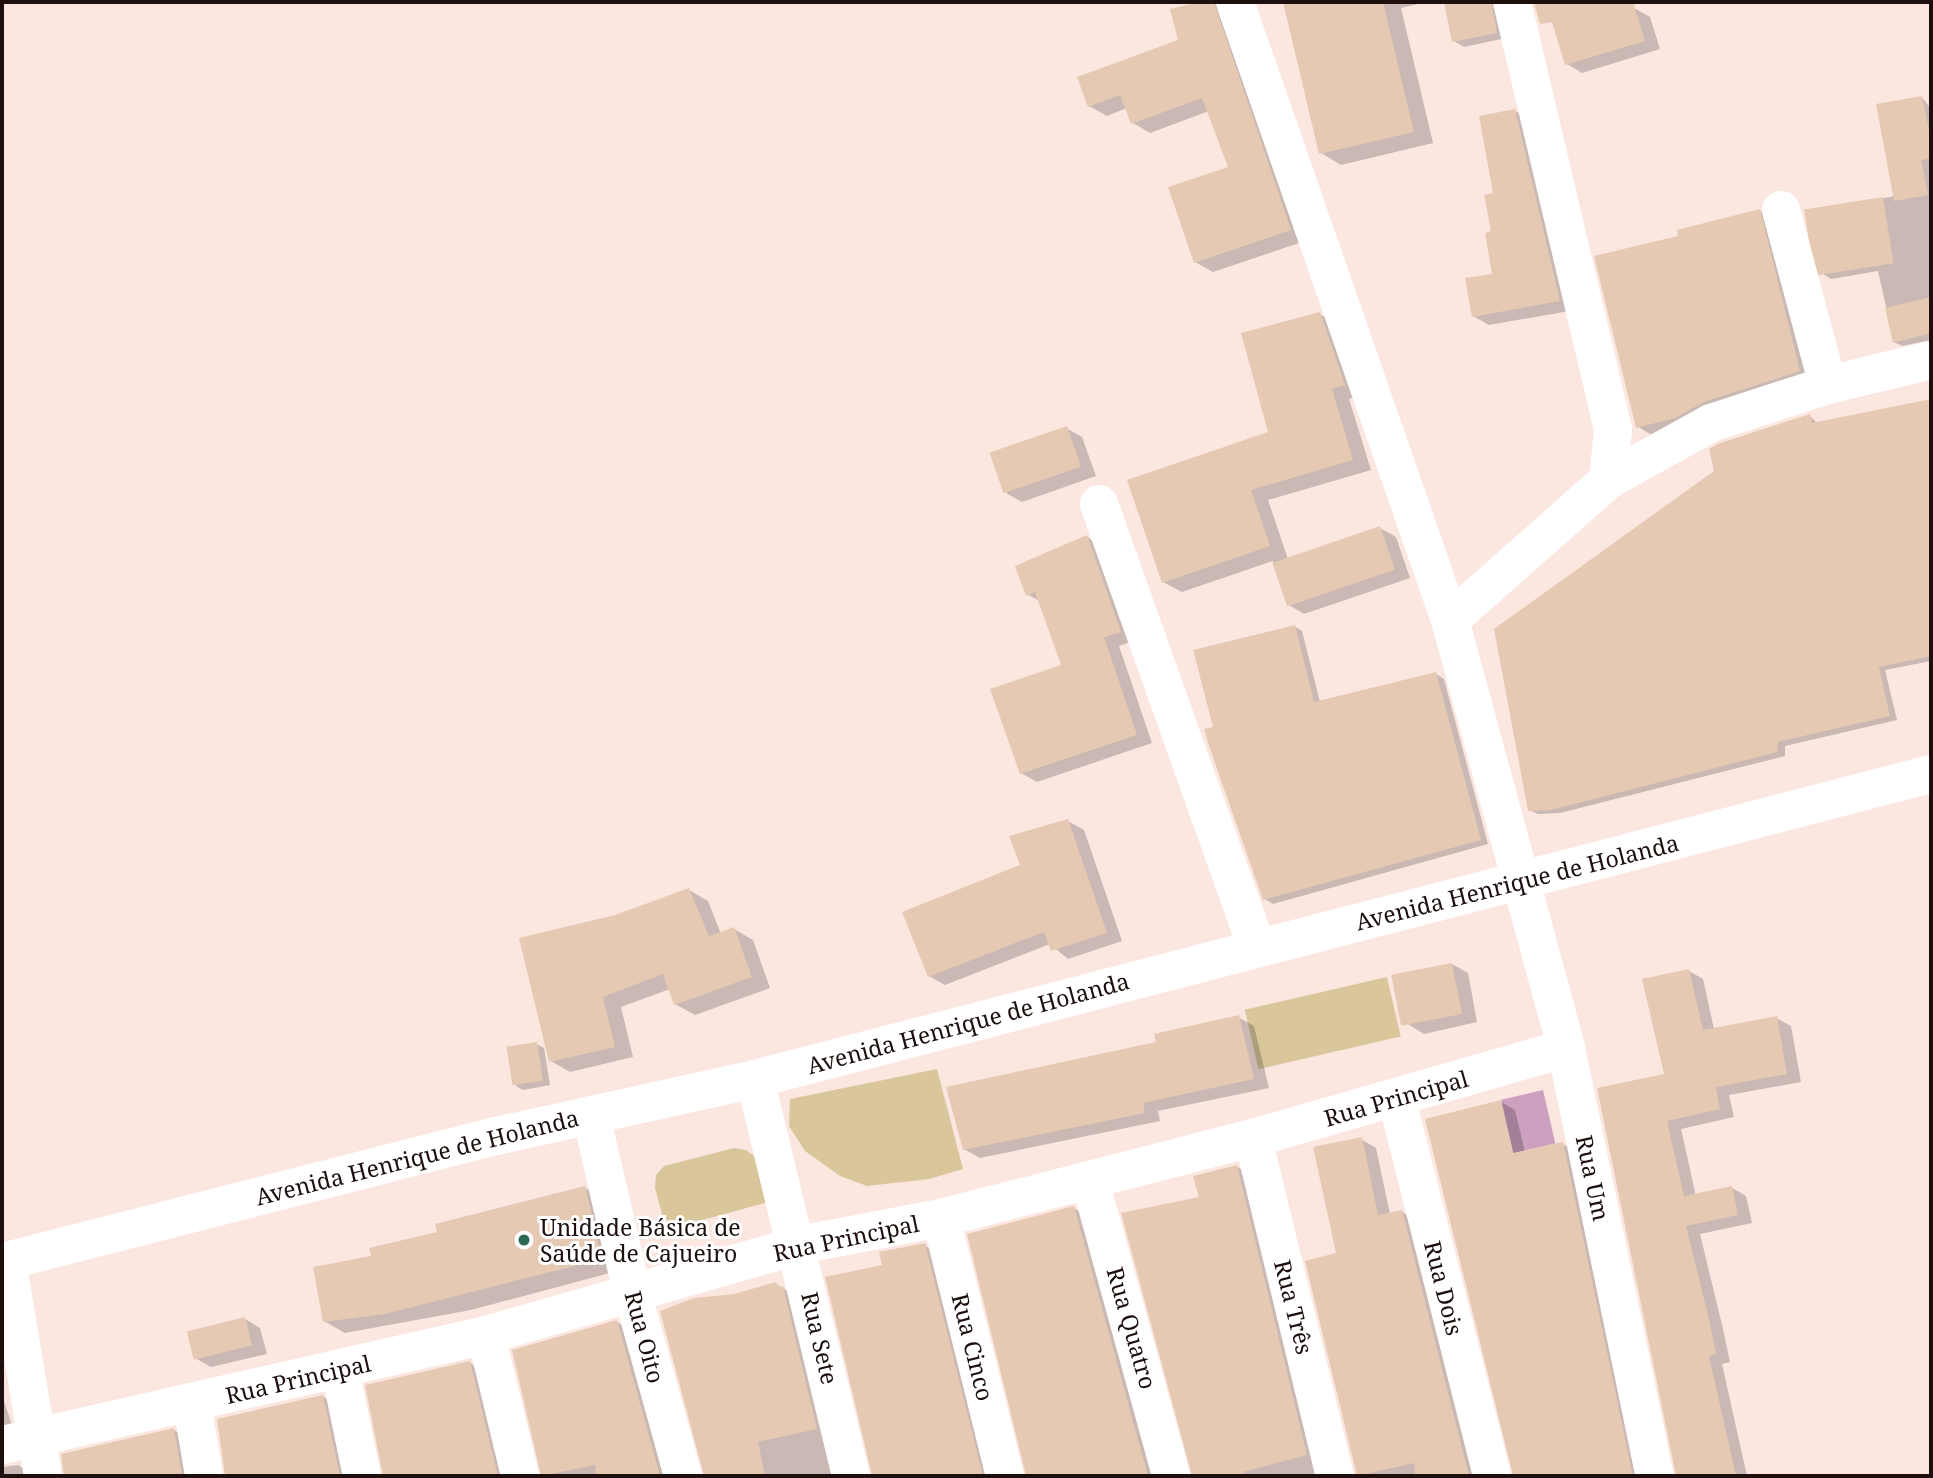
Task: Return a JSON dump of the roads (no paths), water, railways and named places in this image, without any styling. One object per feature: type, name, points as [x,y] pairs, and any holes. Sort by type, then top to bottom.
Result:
[{"type":"street","name":"Rua Um","points":[[1234,2],[1450,620],[1524,880],[1566,1048],[1655,1476]]},
{"type":"street","points":[[1512,2],[1614,429],[1608,480]]},
{"type":"street","points":[[1782,210],[1828,385]]},
{"type":"street","points":[[1450,620],[1608,480],[1711,423],[1828,385],[1931,360]]},
{"type":"street","points":[[1099,504],[1257,948]]},
{"type":"street","name":"Avenida Henrique de Holanda","points":[[4,1261],[591,1115],[755,1079],[1931,774]]},
{"type":"street","name":"Rua Principal","points":[[19,1441],[192,1404],[486,1335],[799,1245],[941,1218],[1397,1100],[1566,1048]]},
{"type":"street","name":"Rua Sete","points":[[755,1079],[799,1245],[852,1476]]},
{"type":"street","name":"Rua Dois","points":[[1397,1100],[1492,1476]]},
{"type":"street","name":"Rua Oito","points":[[591,1115],[632,1292],[683,1476]]},
{"type":"street","name":"Rua Três","points":[[1253,1138],[1335,1476]]},
{"type":"street","name":"Rua Quatro","points":[[1090,1181],[1171,1476]]},
{"type":"street","name":"Rua Cinco","points":[[941,1218],[1005,1476]]},
{"type":"street","points":[[4,1261],[19,1441],[43,1476]]},
{"type":"street","points":[[486,1335],[520,1476]]},
{"type":"street","points":[[340,1370],[362,1476]]},
{"type":"street","points":[[192,1404],[204,1476]]},
{"type":"place","name":"Unidade Básica de Saúde de Cajueiro","points":[[524,1240]]}]
